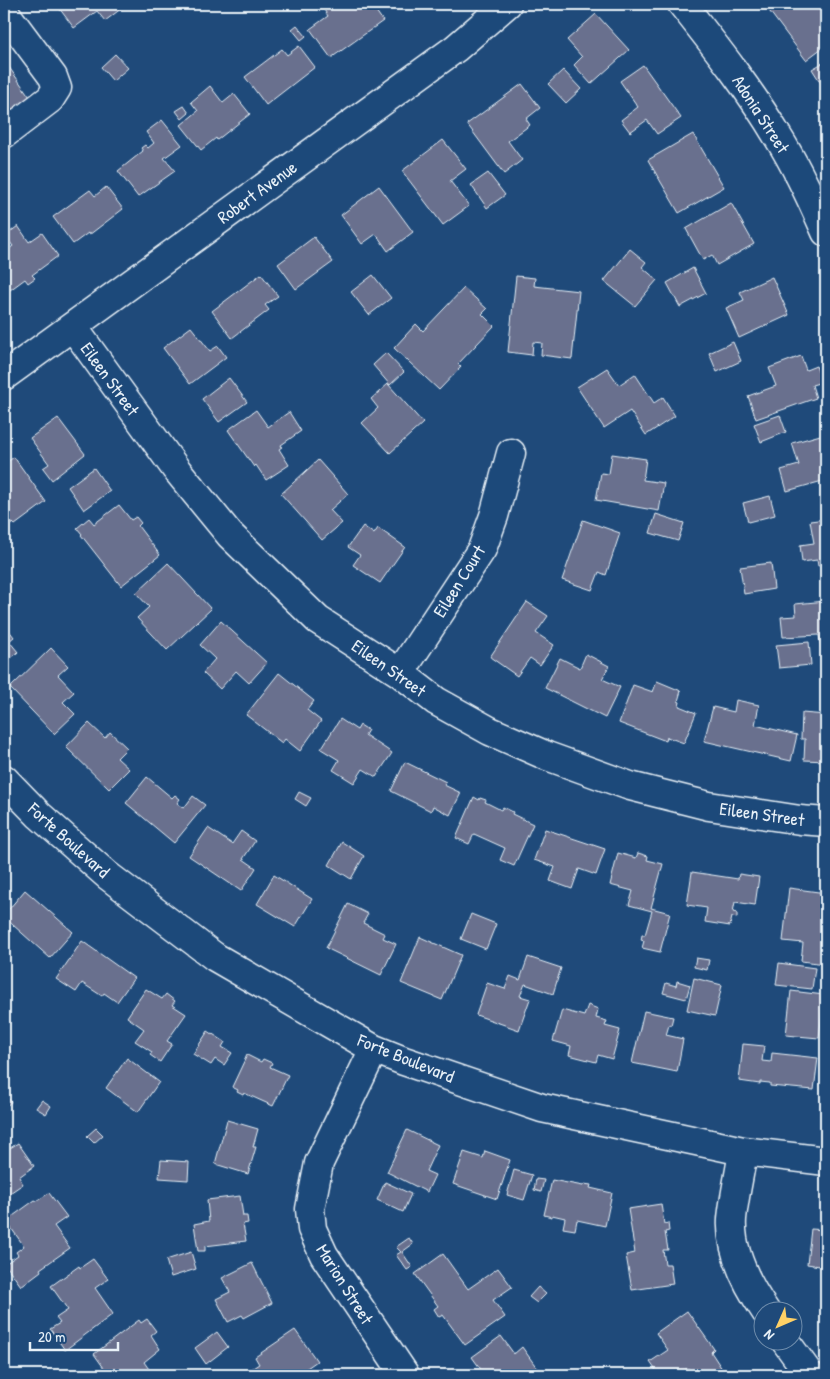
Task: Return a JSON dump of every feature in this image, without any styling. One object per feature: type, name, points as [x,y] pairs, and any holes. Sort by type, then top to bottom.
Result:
[{"type":"street","name":"Robert Avenue","points":[[4,376],[456,48],[507,4]]},
{"type":"street","name":"Adonia Street","points":[[682,4],[730,65],[779,137],[826,232]]},
{"type":"street","points":[[4,11],[53,77],[57,88],[50,99],[4,134]]},
{"type":"street","name":"Eileen Street","points":[[72,326],[176,469],[230,535],[318,620],[400,673],[436,701],[490,731],[547,756],[621,783],[709,806],[800,820],[826,822]]},
{"type":"street","name":"Eileen Court","points":[[400,673],[482,549],[494,516],[511,453]]},
{"type":"street","name":"Forte Boulevard","points":[[4,779],[40,815],[107,875],[214,957],[374,1049],[542,1108],[743,1151],[826,1161]]},
{"type":"street","name":"Marion Street","points":[[374,1049],[319,1162],[310,1209],[312,1229],[324,1256],[405,1375]]},
{"type":"street","points":[[743,1151],[732,1220],[736,1254],[759,1302]]},
{"type":"street","points":[[793,1352],[810,1375]]},
{"type":"building","points":[[56,4],[118,4],[122,8],[105,21],[97,11],[74,28]]},
{"type":"building","points":[[348,4],[352,9],[359,4],[371,4],[383,21],[331,58],[310,29],[328,16],[321,5]]},
{"type":"building","points":[[392,4],[402,4],[396,9]]},
{"type":"building","points":[[773,4],[826,4],[826,45],[806,60],[767,8]]},
{"type":"building","points":[[596,14],[629,50],[591,84],[574,65],[582,57],[567,40]]},
{"type":"building","points":[[297,25],[306,36],[301,40],[292,29]]},
{"type":"building","points":[[299,46],[315,67],[266,105],[245,77],[282,49],[287,55]]},
{"type":"building","points":[[115,54],[128,68],[113,81],[101,67]]},
{"type":"building","points":[[4,60],[34,103],[4,124]]},
{"type":"building","points":[[826,61],[826,91],[812,69]]},
{"type":"building","points":[[643,65],[681,118],[657,134],[647,120],[630,132],[621,120],[638,107],[620,81]]},
{"type":"building","points":[[563,70],[581,89],[566,103],[548,84]]},
{"type":"building","points":[[522,84],[540,108],[526,119],[530,125],[508,141],[522,160],[504,174],[467,124]]},
{"type":"building","points":[[210,86],[223,103],[234,94],[250,114],[201,150],[181,125],[198,111],[191,102]]},
{"type":"building","points":[[184,106],[189,113],[182,119],[176,111]]},
{"type":"building","points":[[162,120],[182,145],[164,158],[175,171],[138,197],[118,171],[143,151],[141,148],[145,145],[148,148],[154,143],[146,132]]},
{"type":"building","points":[[693,134],[724,187],[679,213],[648,160]]},
{"type":"building","points":[[443,140],[466,169],[450,181],[469,206],[443,225],[402,171]]},
{"type":"building","points":[[488,173],[505,195],[487,208],[471,185]]},
{"type":"building","points":[[379,186],[413,232],[388,251],[376,234],[362,244],[341,215]]},
{"type":"building","points":[[106,187],[123,209],[89,235],[88,233],[73,244],[53,217],[90,190],[95,196]]},
{"type":"building","points":[[731,203],[754,244],[717,265],[712,255],[703,260],[686,229]]},
{"type":"building","points":[[18,226],[29,242],[42,233],[58,256],[32,275],[35,278],[28,283],[25,279],[10,290],[4,282],[4,253],[13,246],[5,236]]},
{"type":"building","points":[[314,237],[333,262],[296,289],[278,264]]},
{"type":"building","points":[[630,249],[646,262],[642,267],[657,280],[635,306],[604,281]]},
{"type":"building","points":[[693,268],[706,293],[680,307],[667,283]]},
{"type":"building","points":[[261,274],[278,296],[265,305],[269,310],[232,338],[212,311]]},
{"type":"building","points":[[373,275],[391,298],[369,315],[351,292]]},
{"type":"building","points":[[516,276],[535,278],[534,286],[579,291],[572,359],[541,355],[542,343],[533,342],[532,355],[508,352]]},
{"type":"building","points":[[772,277],[789,315],[739,338],[726,308],[744,300],[740,292]]},
{"type":"building","points":[[464,288],[487,309],[482,314],[494,326],[458,364],[461,367],[439,390],[394,348],[416,324],[423,331]]},
{"type":"building","points":[[191,327],[210,351],[218,346],[226,357],[190,384],[163,348]]},
{"type":"building","points":[[733,342],[741,361],[717,372],[709,353]]},
{"type":"building","points":[[386,353],[404,372],[390,385],[373,365]]},
{"type":"building","points":[[801,356],[806,370],[816,366],[822,382],[812,385],[816,398],[756,419],[748,396],[776,386],[769,368]]},
{"type":"building","points":[[607,368],[619,385],[635,374],[654,403],[663,397],[675,416],[646,435],[630,411],[604,428],[577,387]]},
{"type":"building","points":[[229,378],[247,402],[219,422],[202,399]]},
{"type":"building","points":[[388,384],[423,423],[390,453],[362,423],[378,408],[371,399]]},
{"type":"building","points":[[256,410],[268,427],[289,412],[301,431],[281,445],[282,447],[279,449],[289,465],[266,480],[256,465],[254,467],[228,430]]},
{"type":"building","points":[[780,415],[786,432],[761,442],[754,424]]},
{"type":"building","points":[[58,418],[85,454],[52,480],[43,468],[49,464],[30,438]]},
{"type":"building","points":[[824,434],[826,441],[826,480],[787,491],[781,470],[799,465],[792,443]]},
{"type":"building","points":[[612,454],[646,459],[643,480],[664,483],[659,511],[596,500],[601,473],[609,474]]},
{"type":"building","points":[[14,457],[46,502],[15,525],[13,523],[4,530],[4,464]]},
{"type":"building","points":[[318,460],[348,494],[330,510],[342,523],[322,540],[281,494]]},
{"type":"building","points":[[94,468],[110,491],[84,510],[68,487]]},
{"type":"building","points":[[770,496],[775,515],[748,522],[743,503]]},
{"type":"building","points":[[119,505],[131,520],[136,517],[141,523],[138,526],[160,555],[121,586],[77,528],[89,518],[94,524]]},
{"type":"building","points":[[656,514],[684,523],[678,541],[650,533]]},
{"type":"building","points":[[826,519],[826,564],[818,566],[817,560],[802,562],[800,545],[814,543],[810,521]]},
{"type":"building","points":[[583,520],[620,533],[606,575],[599,572],[592,590],[562,580]]},
{"type":"building","points":[[363,526],[374,534],[378,528],[405,547],[380,583],[353,565],[360,555],[348,547]]},
{"type":"building","points":[[168,563],[211,609],[167,650],[137,618],[149,607],[136,593]]},
{"type":"building","points":[[771,563],[774,589],[744,594],[740,567]]},
{"type":"building","points":[[826,601],[826,647],[821,648],[819,635],[783,637],[781,617],[796,616],[795,604]]},
{"type":"building","points":[[527,602],[548,616],[536,633],[554,645],[540,665],[530,658],[517,676],[490,657]]},
{"type":"building","points":[[221,621],[267,663],[249,683],[236,671],[220,689],[203,673],[215,659],[200,645]]},
{"type":"building","points":[[4,624],[14,637],[9,641],[18,652],[4,664]]},
{"type":"building","points":[[809,642],[811,665],[779,668],[776,645]]},
{"type":"building","points":[[51,648],[68,666],[58,675],[74,692],[63,702],[75,714],[54,734],[10,688]]},
{"type":"building","points":[[586,654],[609,666],[602,679],[620,687],[605,718],[545,688],[560,658],[580,668]]},
{"type":"building","points":[[279,673],[314,701],[307,710],[321,721],[300,751],[285,739],[282,743],[246,715]]},
{"type":"building","points":[[657,681],[681,691],[678,701],[680,702],[679,706],[696,713],[684,743],[667,737],[666,741],[619,723],[633,685],[653,692]]},
{"type":"building","points":[[736,700],[759,705],[755,725],[797,735],[791,761],[704,741],[713,707],[734,712]]},
{"type":"building","points":[[802,713],[826,715],[826,761],[804,760],[805,739],[801,739]]},
{"type":"building","points":[[340,719],[357,730],[360,725],[368,730],[365,735],[392,753],[376,777],[363,769],[354,783],[333,770],[339,760],[321,749]]},
{"type":"building","points":[[89,723],[105,738],[110,732],[127,748],[117,758],[129,769],[109,789],[66,747]]},
{"type":"building","points":[[405,762],[446,782],[444,785],[461,793],[450,815],[433,806],[431,811],[391,791]]},
{"type":"building","points":[[147,777],[172,798],[175,795],[180,799],[177,803],[184,808],[193,796],[205,805],[174,843],[126,803]]},
{"type":"building","points":[[299,792],[311,798],[306,806],[295,799]]},
{"type":"building","points":[[474,797],[479,800],[480,798],[486,800],[485,802],[501,810],[503,807],[513,812],[512,814],[533,824],[514,866],[500,860],[505,848],[474,834],[469,844],[456,838]]},
{"type":"building","points":[[208,828],[232,844],[241,831],[255,841],[243,859],[256,868],[241,891],[189,856]]},
{"type":"building","points":[[545,829],[605,849],[596,875],[579,869],[572,889],[550,881],[555,867],[534,860]]},
{"type":"building","points":[[342,842],[364,856],[351,879],[329,865]]},
{"type":"building","points":[[618,853],[636,858],[638,853],[648,856],[647,860],[663,864],[651,908],[670,913],[660,952],[642,948],[644,941],[641,940],[642,935],[645,935],[652,911],[629,905],[633,891],[610,885]]},
{"type":"building","points":[[692,872],[738,879],[739,874],[759,877],[755,905],[735,902],[733,912],[737,913],[737,918],[732,917],[730,926],[705,922],[707,908],[687,905]]},
{"type":"building","points":[[274,875],[312,899],[295,927],[257,904]]},
{"type":"building","points":[[789,888],[826,893],[826,964],[801,961],[803,943],[783,941]]},
{"type":"building","points":[[25,890],[73,932],[50,958],[4,917]]},
{"type":"building","points":[[348,904],[368,914],[363,923],[385,934],[383,938],[396,944],[381,975],[326,948]]},
{"type":"building","points":[[471,914],[496,924],[486,949],[461,939]]},
{"type":"building","points":[[420,937],[461,955],[442,1000],[401,983]]},
{"type":"building","points":[[82,941],[134,978],[117,1002],[104,993],[102,996],[82,983],[76,992],[56,979]]},
{"type":"building","points":[[528,957],[561,968],[553,994],[525,984],[520,996],[530,999],[519,1030],[476,1015],[487,983],[505,989],[510,976],[520,980]]},
{"type":"building","points":[[696,958],[709,960],[707,970],[694,967]]},
{"type":"building","points":[[779,963],[815,968],[812,989],[776,985]]},
{"type":"building","points":[[694,978],[722,985],[715,1016],[687,1010]]},
{"type":"building","points":[[677,981],[690,985],[686,999],[663,993],[666,983],[676,986]]},
{"type":"building","points":[[146,989],[162,999],[166,994],[175,1001],[172,1005],[186,1014],[167,1041],[172,1044],[160,1062],[150,1055],[152,1052],[135,1041],[144,1029],[127,1017]]},
{"type":"building","points":[[791,991],[824,995],[819,1038],[786,1035]]},
{"type":"building","points":[[588,1005],[598,1009],[596,1018],[607,1021],[605,1026],[620,1030],[612,1059],[598,1055],[596,1062],[569,1055],[571,1046],[553,1041],[562,1010],[584,1016]]},
{"type":"building","points":[[644,1011],[673,1017],[666,1035],[683,1039],[677,1072],[632,1063]]},
{"type":"building","points":[[208,1031],[225,1042],[222,1047],[232,1053],[224,1065],[215,1059],[211,1065],[193,1054]]},
{"type":"building","points":[[743,1044],[764,1046],[762,1061],[771,1062],[772,1053],[818,1058],[814,1090],[770,1086],[770,1083],[760,1082],[760,1084],[739,1081]]},
{"type":"building","points":[[247,1055],[261,1062],[263,1059],[272,1063],[270,1067],[288,1075],[273,1106],[244,1093],[243,1095],[232,1087]]},
{"type":"building","points":[[127,1058],[159,1082],[138,1112],[106,1088]]},
{"type":"building","points":[[4,1095],[11,1102],[4,1108]]},
{"type":"building","points":[[42,1100],[51,1106],[46,1114],[36,1108]]},
{"type":"building","points":[[227,1120],[258,1129],[253,1147],[256,1147],[248,1174],[215,1164]]},
{"type":"building","points":[[96,1128],[103,1135],[94,1143],[87,1136]]},
{"type":"building","points":[[407,1130],[438,1145],[426,1171],[435,1175],[427,1192],[387,1172]]},
{"type":"building","points":[[18,1143],[34,1166],[19,1177],[23,1184],[4,1197],[4,1152]]},
{"type":"building","points":[[485,1151],[510,1160],[497,1199],[453,1184],[464,1152],[483,1158]]},
{"type":"building","points":[[161,1160],[189,1162],[188,1180],[159,1178]]},
{"type":"building","points":[[514,1170],[532,1175],[524,1200],[507,1195]]},
{"type":"building","points":[[536,1179],[544,1180],[541,1192],[534,1190]]},
{"type":"building","points":[[552,1180],[583,1186],[584,1184],[591,1185],[590,1188],[612,1193],[605,1226],[577,1220],[575,1230],[563,1228],[565,1218],[544,1215]]},
{"type":"building","points":[[385,1182],[411,1194],[403,1212],[377,1200]]},
{"type":"building","points":[[49,1193],[67,1217],[54,1226],[70,1248],[40,1269],[41,1271],[21,1286],[5,1264],[18,1255],[16,1252],[24,1246],[6,1221],[35,1200],[37,1201]]},
{"type":"building","points":[[240,1196],[243,1216],[247,1216],[248,1223],[243,1224],[246,1241],[205,1246],[205,1251],[198,1251],[194,1224],[209,1221],[207,1200]]},
{"type":"building","points":[[661,1204],[664,1224],[668,1223],[669,1231],[665,1232],[668,1250],[663,1250],[665,1264],[670,1264],[673,1284],[632,1290],[626,1255],[635,1253],[628,1209]]},
{"type":"building","points":[[811,1229],[826,1230],[826,1267],[807,1264]]},
{"type":"building","points":[[409,1238],[413,1244],[402,1252],[412,1267],[407,1270],[396,1255],[401,1252],[396,1247]]},
{"type":"building","points":[[191,1252],[196,1269],[171,1277],[166,1260]]},
{"type":"building","points":[[443,1254],[468,1289],[498,1268],[512,1287],[493,1300],[505,1317],[465,1345],[443,1315],[439,1317],[434,1309],[438,1306],[415,1274]]},
{"type":"building","points":[[93,1259],[108,1279],[95,1288],[113,1314],[65,1350],[50,1329],[60,1323],[56,1318],[68,1310],[51,1286],[79,1266],[80,1268]]},
{"type":"building","points":[[252,1263],[272,1303],[244,1318],[242,1315],[228,1322],[216,1299],[230,1292],[222,1278]]},
{"type":"building","points":[[538,1287],[546,1294],[537,1303],[529,1297]]},
{"type":"building","points":[[687,1311],[714,1349],[711,1352],[724,1372],[719,1375],[694,1375],[688,1368],[677,1375],[659,1375],[650,1362],[668,1350],[656,1333]]},
{"type":"building","points":[[147,1319],[156,1331],[151,1335],[160,1349],[144,1362],[153,1375],[109,1375],[94,1354],[139,1320],[141,1323]]},
{"type":"building","points":[[295,1330],[317,1361],[297,1375],[242,1375],[259,1364],[255,1357]]},
{"type":"building","points":[[217,1332],[228,1347],[206,1364],[195,1348]]},
{"type":"building","points":[[501,1336],[514,1354],[522,1347],[542,1375],[485,1375],[472,1357]]}]
